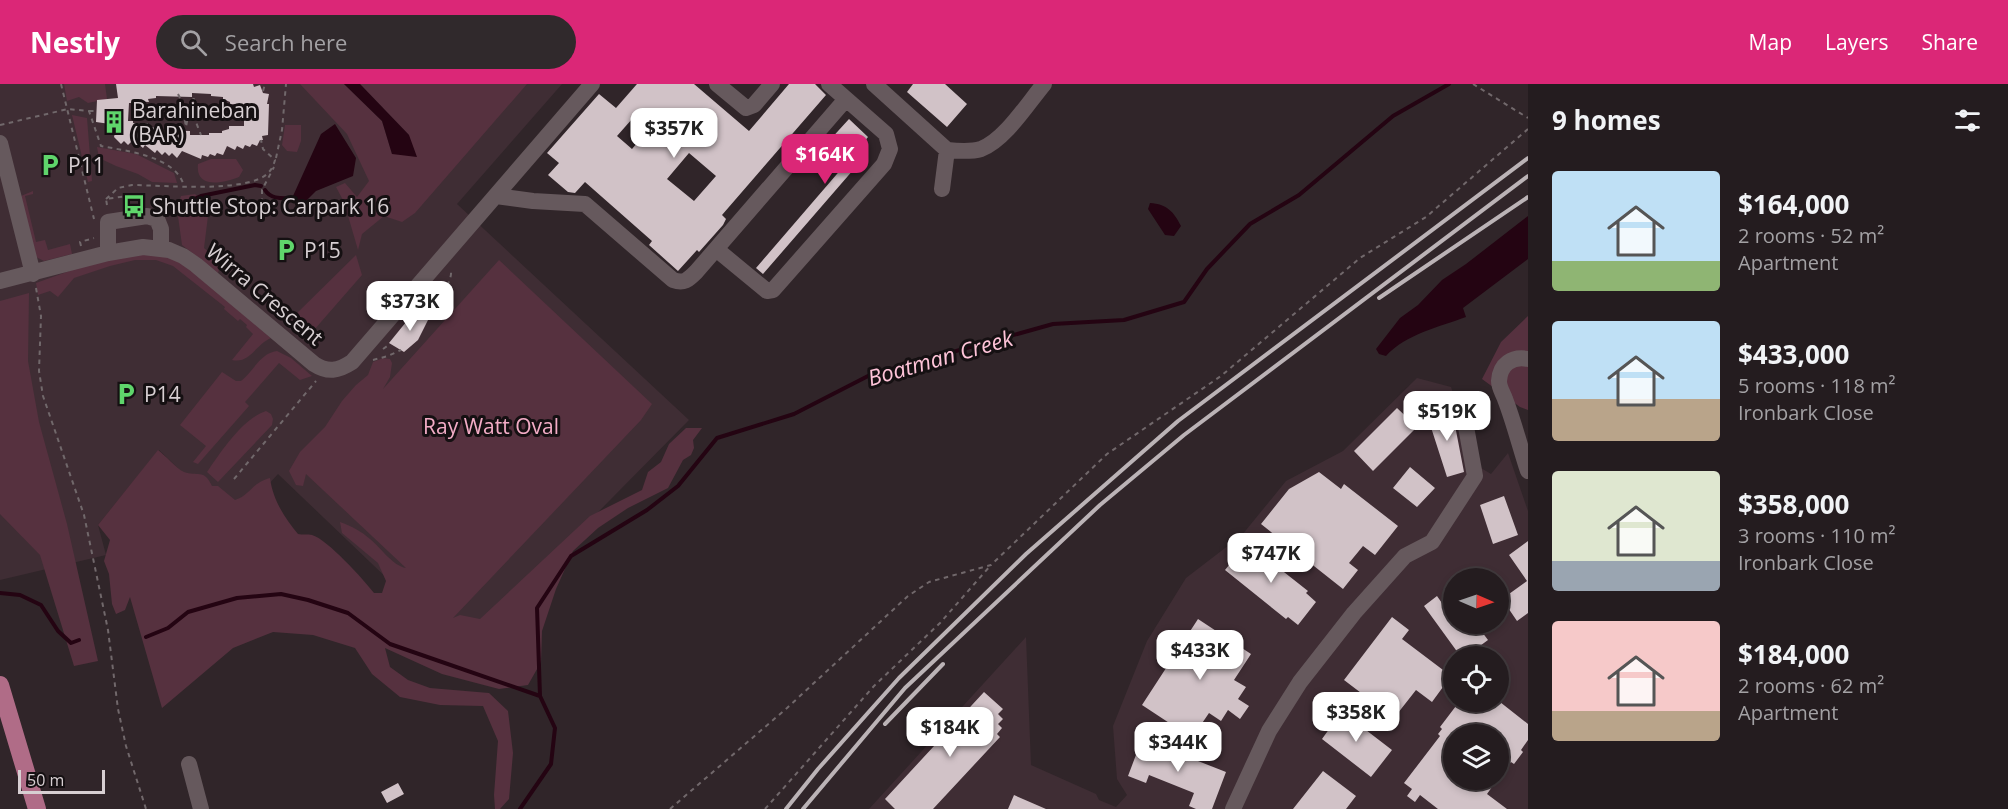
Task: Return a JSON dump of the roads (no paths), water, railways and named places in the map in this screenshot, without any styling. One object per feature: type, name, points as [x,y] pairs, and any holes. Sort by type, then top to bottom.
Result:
[{"type":"main road","points":[[0,670],[2,693],[37,809]]},
{"type":"street","name":"Wirra Crescent","points":[[0,281],[108,253],[143,247],[161,248],[183,256],[196,265],[314,364],[325,370],[342,369],[360,353],[592,84]]},
{"type":"street","points":[[717,84],[746,108],[754,105],[772,84]]},
{"type":"street","points":[[716,249],[767,291],[773,290],[888,158],[890,149],[886,135],[829,84]]},
{"type":"street","points":[[874,84],[947,150],[958,152],[981,149],[999,138],[1044,84]]},
{"type":"street","points":[[496,196],[585,204],[673,280],[681,283],[688,280],[716,249],[846,99]]},
{"type":"street","points":[[0,143],[33,274]]},
{"type":"street","points":[[942,189],[947,150]]},
{"type":"street","points":[[108,253],[108,222],[147,216],[157,219],[161,229],[161,248]]},
{"type":"street","points":[[1528,359],[1519,358],[1508,362],[1503,367],[1499,386],[1528,471]]},
{"type":"street","points":[[1233,809],[1269,731],[1300,681],[1353,613],[1405,556],[1432,542],[1475,476],[1462,405]]},
{"type":"street","points":[[189,764],[201,809]]},
{"type":"waterway","name":"Boatman Creek","points":[[520,809],[551,764],[555,728],[540,696],[537,608],[571,556],[647,510],[678,486],[717,438],[794,414],[870,375],[1053,324],[1124,320],[1184,302],[1207,269],[1250,224],[1299,195],[1393,116],[1449,84]]},
{"type":"waterway","points":[[183,204],[201,196],[255,185],[261,186]]},
{"type":"waterway","points":[[265,190],[274,197],[294,198]]},
{"type":"waterway","points":[[0,593],[20,595],[41,605],[58,631],[71,643],[79,640]]},
{"type":"waterway","points":[[146,637],[168,628],[188,612],[237,598],[281,594],[348,613],[390,644],[540,696]]},
{"type":"railway","points":[[786,809],[818,769],[899,678],[1026,554],[1178,421],[1528,158]]},
{"type":"railway","points":[[803,809],[905,688],[1100,505],[1184,435],[1528,176]]},
{"type":"railway","points":[[1379,298],[1528,197]]},
{"type":"railway","points":[[885,724],[943,664]]},
{"type":"place","name":"Barahineban (BAR)","points":[[114,122]]},
{"type":"place","name":"P11","points":[[50,165]]},
{"type":"place","name":"Shuttle Stop: Carpark 16","points":[[134,206]]},
{"type":"place","name":"P15","points":[[286,250]]},
{"type":"place","name":"P14","points":[[126,394]]},
{"type":"park label","name":"Ray Watt Oval","points":[[491,426]]}]
